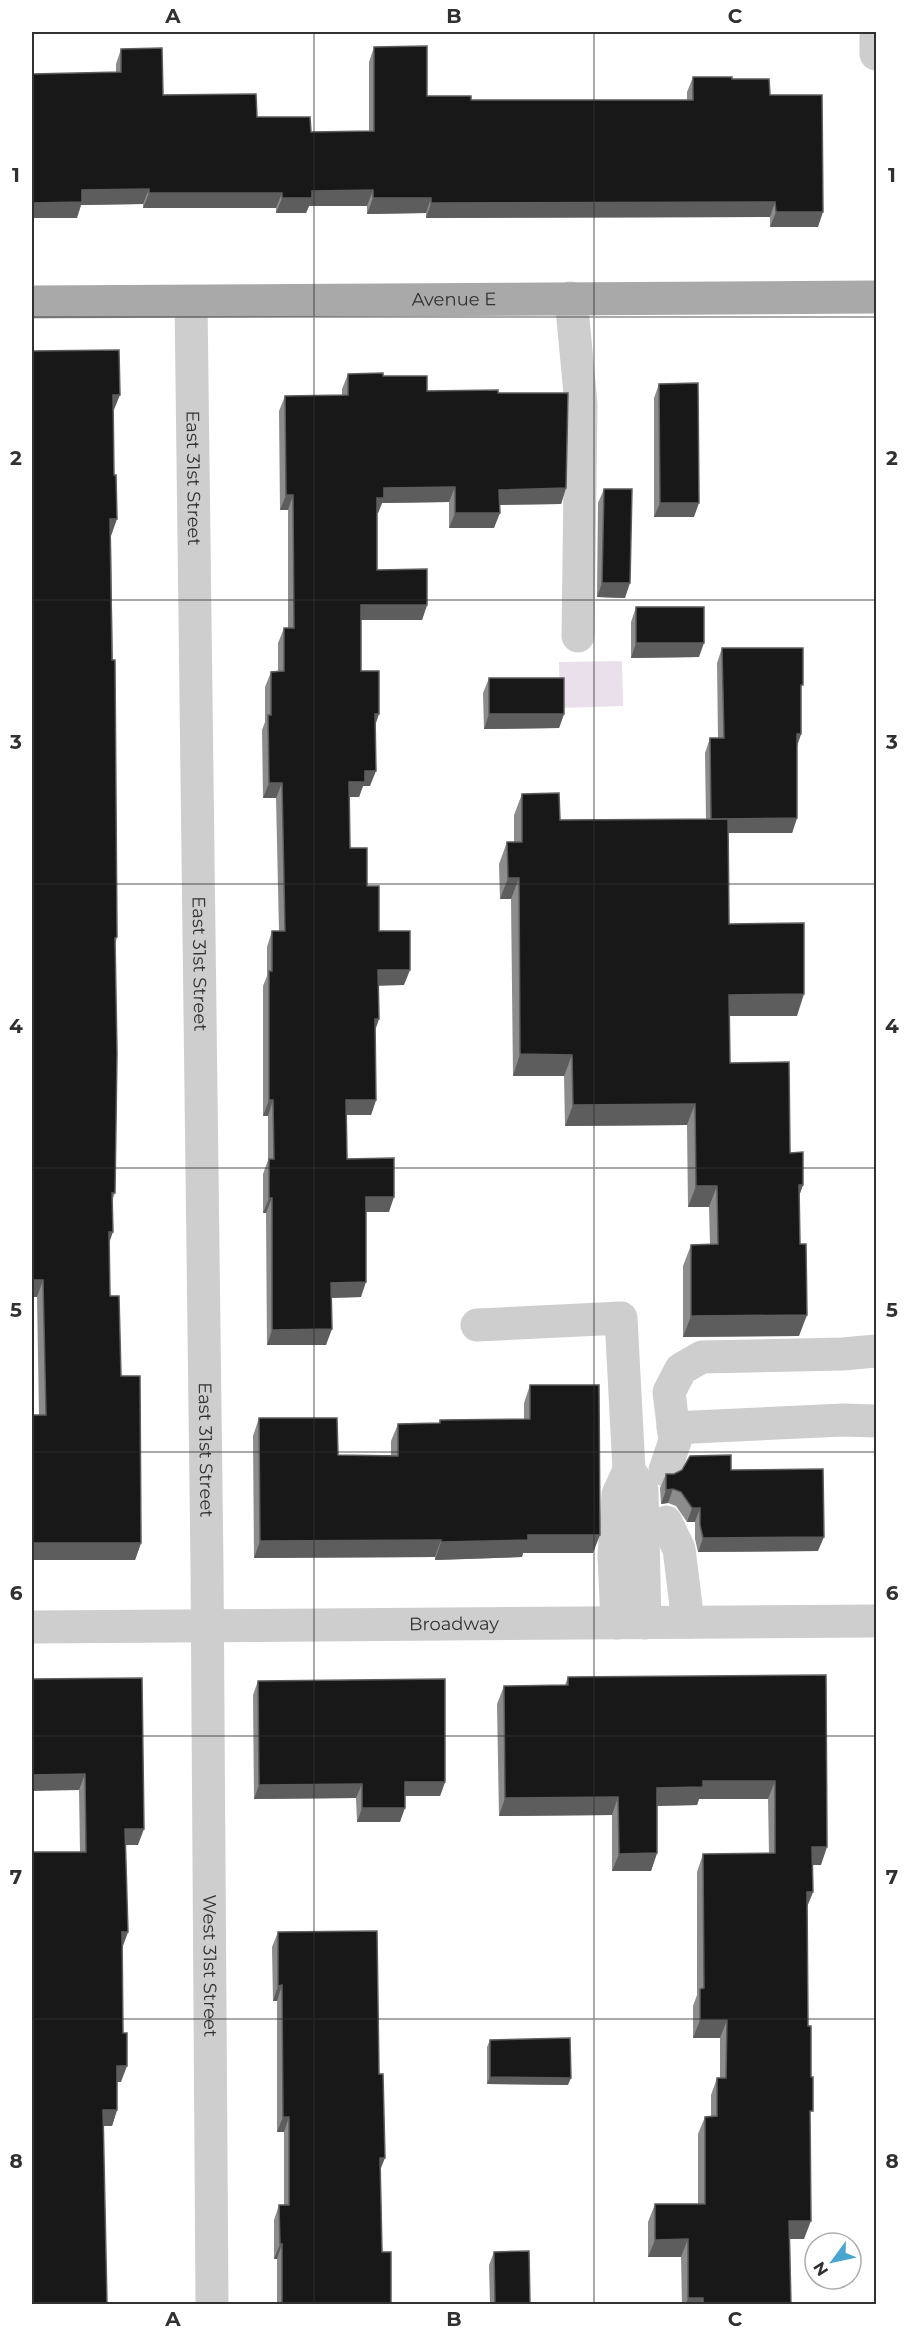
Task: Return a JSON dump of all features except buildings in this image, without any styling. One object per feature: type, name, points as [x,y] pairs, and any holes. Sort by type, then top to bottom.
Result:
[{"type":"main road","name":"Avenue E","points":[[32,302],[876,297]]},
{"type":"street","points":[[876,32],[876,54]]},
{"type":"street","points":[[571,298],[581,404],[578,636]]},
{"type":"street","name":"East 31st Street","points":[[191,302],[208,1625]]},
{"type":"street","points":[[477,1325],[621,1318],[629,1470],[642,1490],[631,1623]]},
{"type":"street","points":[[876,1351],[843,1354],[702,1357],[681,1369],[669,1392],[675,1452],[843,1420],[876,1421]]},
{"type":"street","points":[[677,1531],[688,1622]]},
{"type":"street","name":"Broadway","points":[[32,1627],[876,1621]]},
{"type":"street","name":"West 31st Street","points":[[208,1625],[212,2304]]},
{"type":"shaded area","points":[[622,661],[623,706],[560,708],[559,662]]}]
